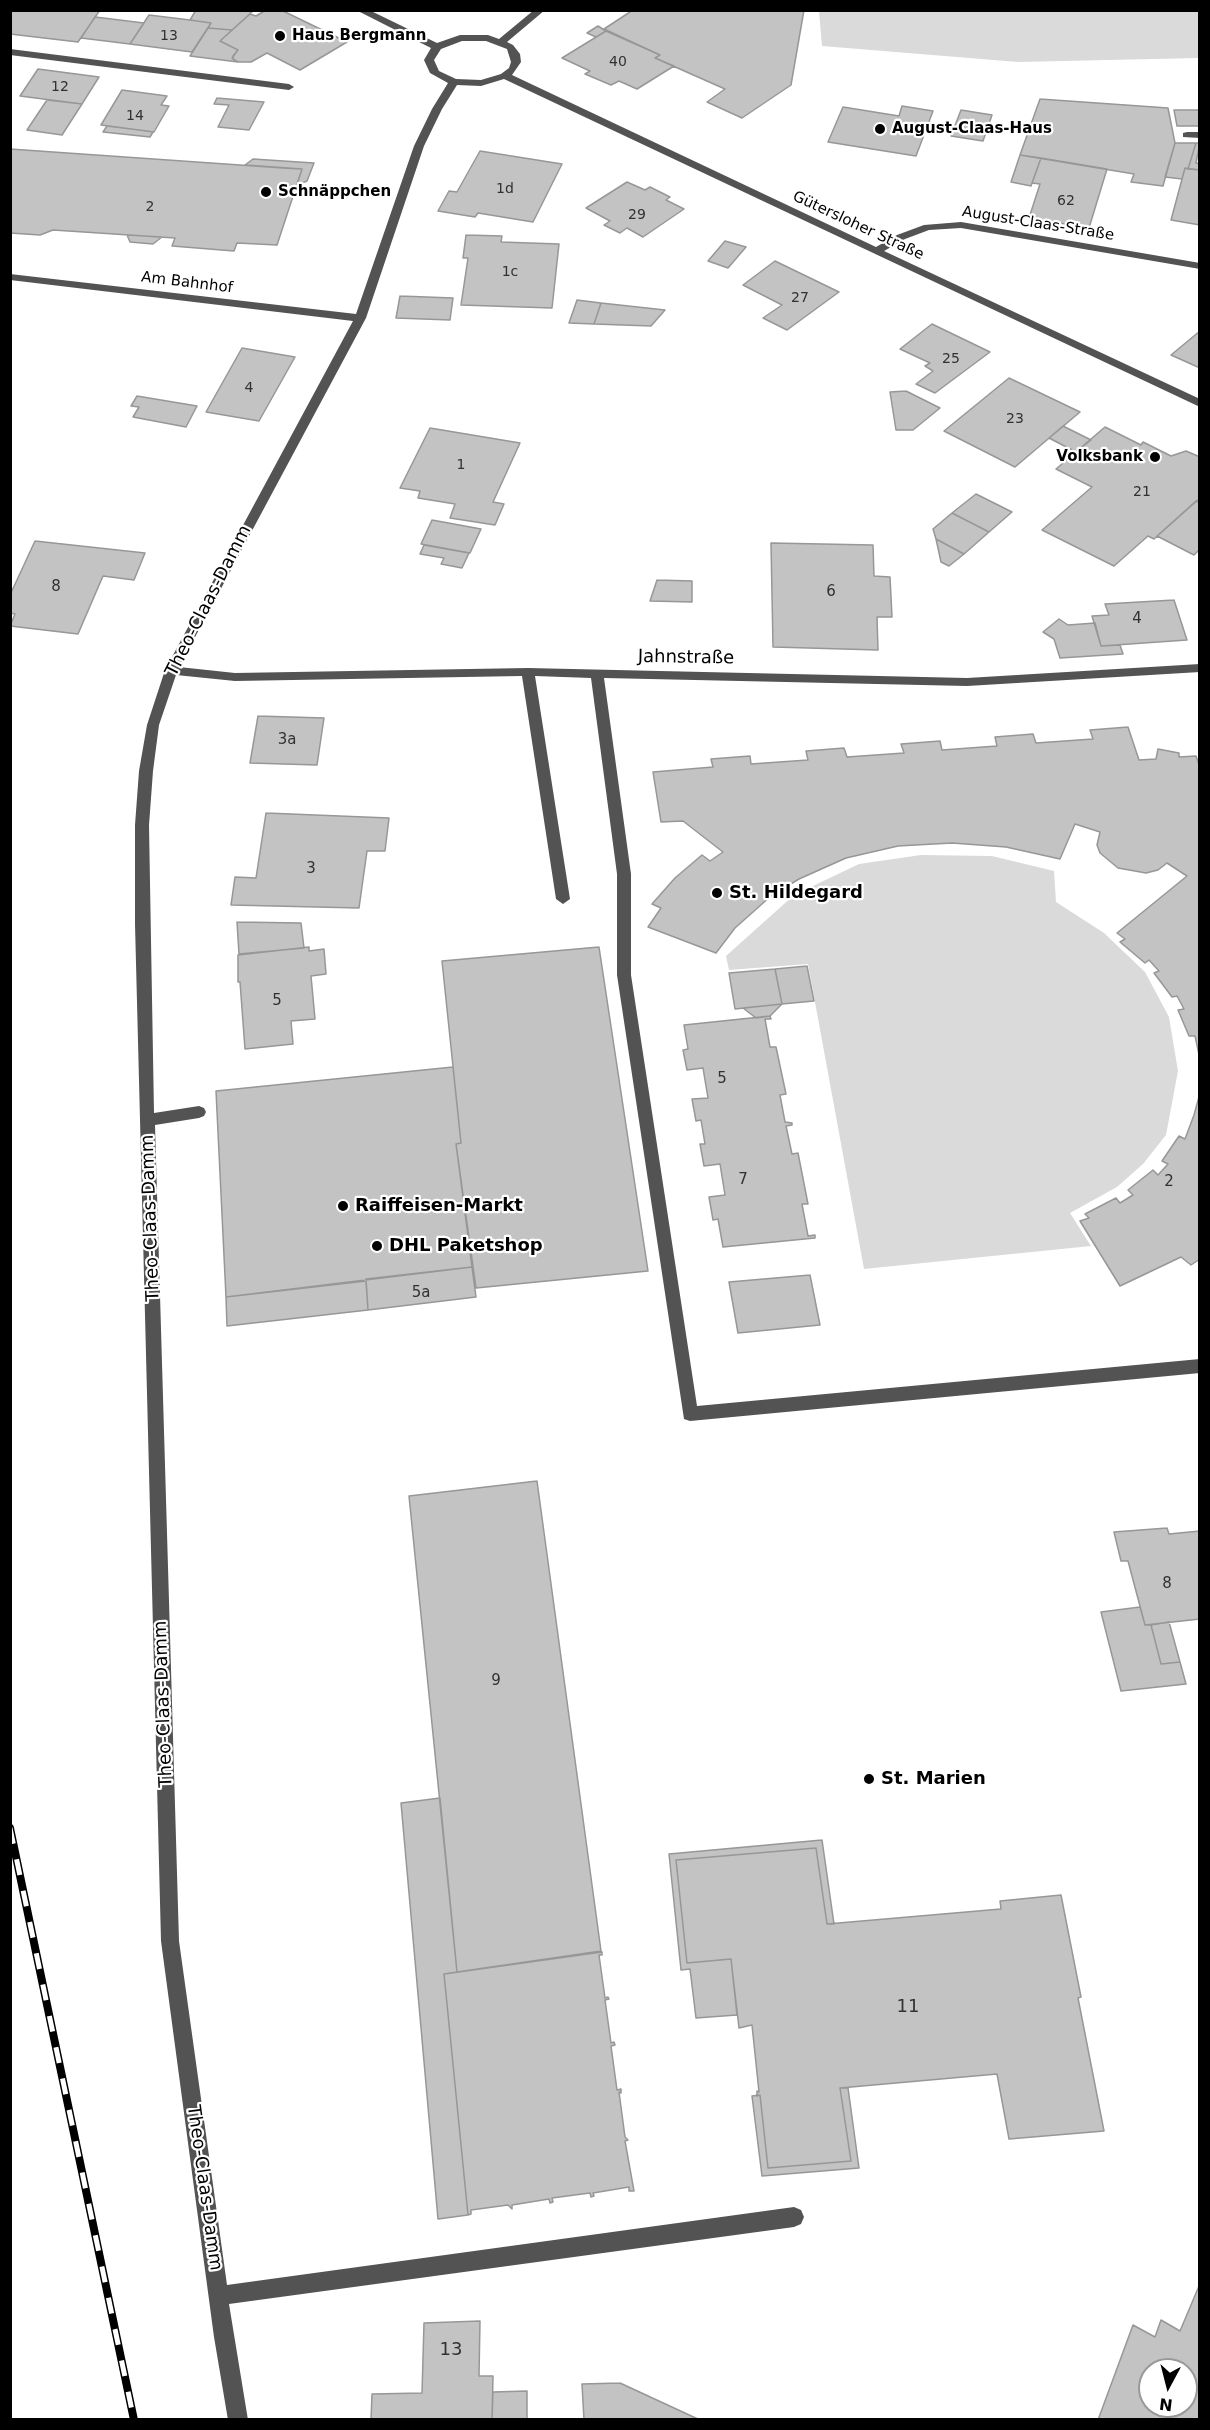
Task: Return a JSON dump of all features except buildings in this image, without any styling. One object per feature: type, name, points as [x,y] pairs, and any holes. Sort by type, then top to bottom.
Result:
[{"type":"street","points":[[360,10],[437,47]]},
{"type":"street","points":[[501,42],[541,10]]},
{"type":"street","points":[[467,38],[488,38],[501,42],[515,54],[516,62],[513,69],[505,76],[481,83],[454,82],[443,78],[430,67],[429,60],[437,47],[448,42],[467,38]]},
{"type":"street","points":[[10,52],[289,87]]},
{"type":"street","name":"Gütersloher Straße","points":[[505,76],[1200,404]]},
{"type":"street","name":"Theo-Claas-Damm","points":[[238,2420],[170,1941],[141,825],[153,725],[171,670],[360,318],[419,146],[437,109],[454,82]]},
{"type":"street","points":[[1187,135],[1200,135]]},
{"type":"street","name":"August-Claas-Straße","points":[[876,251],[901,237],[928,227],[961,225],[1200,266]]},
{"type":"street","name":"Am Bahnhof","points":[[10,277],[360,318]]},
{"type":"street","name":"Jahnstraße","points":[[171,670],[235,677],[528,672],[967,682],[1200,668]]},
{"type":"street","points":[[528,672],[563,899]]},
{"type":"street","points":[[597,674],[624,874],[624,975],[690,1414],[1200,1366]]},
{"type":"street","points":[[149,1120],[199,1112]]},
{"type":"street","points":[[219,2296],[794,2217]]},
{"type":"shaded area","points":[[819,11],[1199,11],[1199,58],[1018,62],[822,46]]},
{"type":"shaded area","points":[[921,855],[992,856],[1054,871],[1056,902],[1104,933],[1145,972],[1169,1017],[1178,1071],[1166,1135],[1143,1164],[1117,1187],[1070,1213],[1091,1246],[864,1269],[808,964],[729,970],[726,956],[794,895],[859,864]]},
{"type":"railway","points":[[10,1828],[134,2420]]},
{"type":"place","name":"Haus Bergmann","points":[[280,36]]},
{"type":"place","name":"August-Claas-Haus","points":[[880,129]]},
{"type":"place","name":"Schnäppchen","points":[[266,192]]},
{"type":"place","name":"Volksbank","points":[[1155,457]]},
{"type":"place","name":"St. Hildegard","points":[[717,893]]},
{"type":"place","name":"Raiffeisen-Markt","points":[[343,1206]]},
{"type":"place","name":"DHL Paketshop","points":[[377,1246]]},
{"type":"place","name":"St. Marien","points":[[869,1779]]}]
